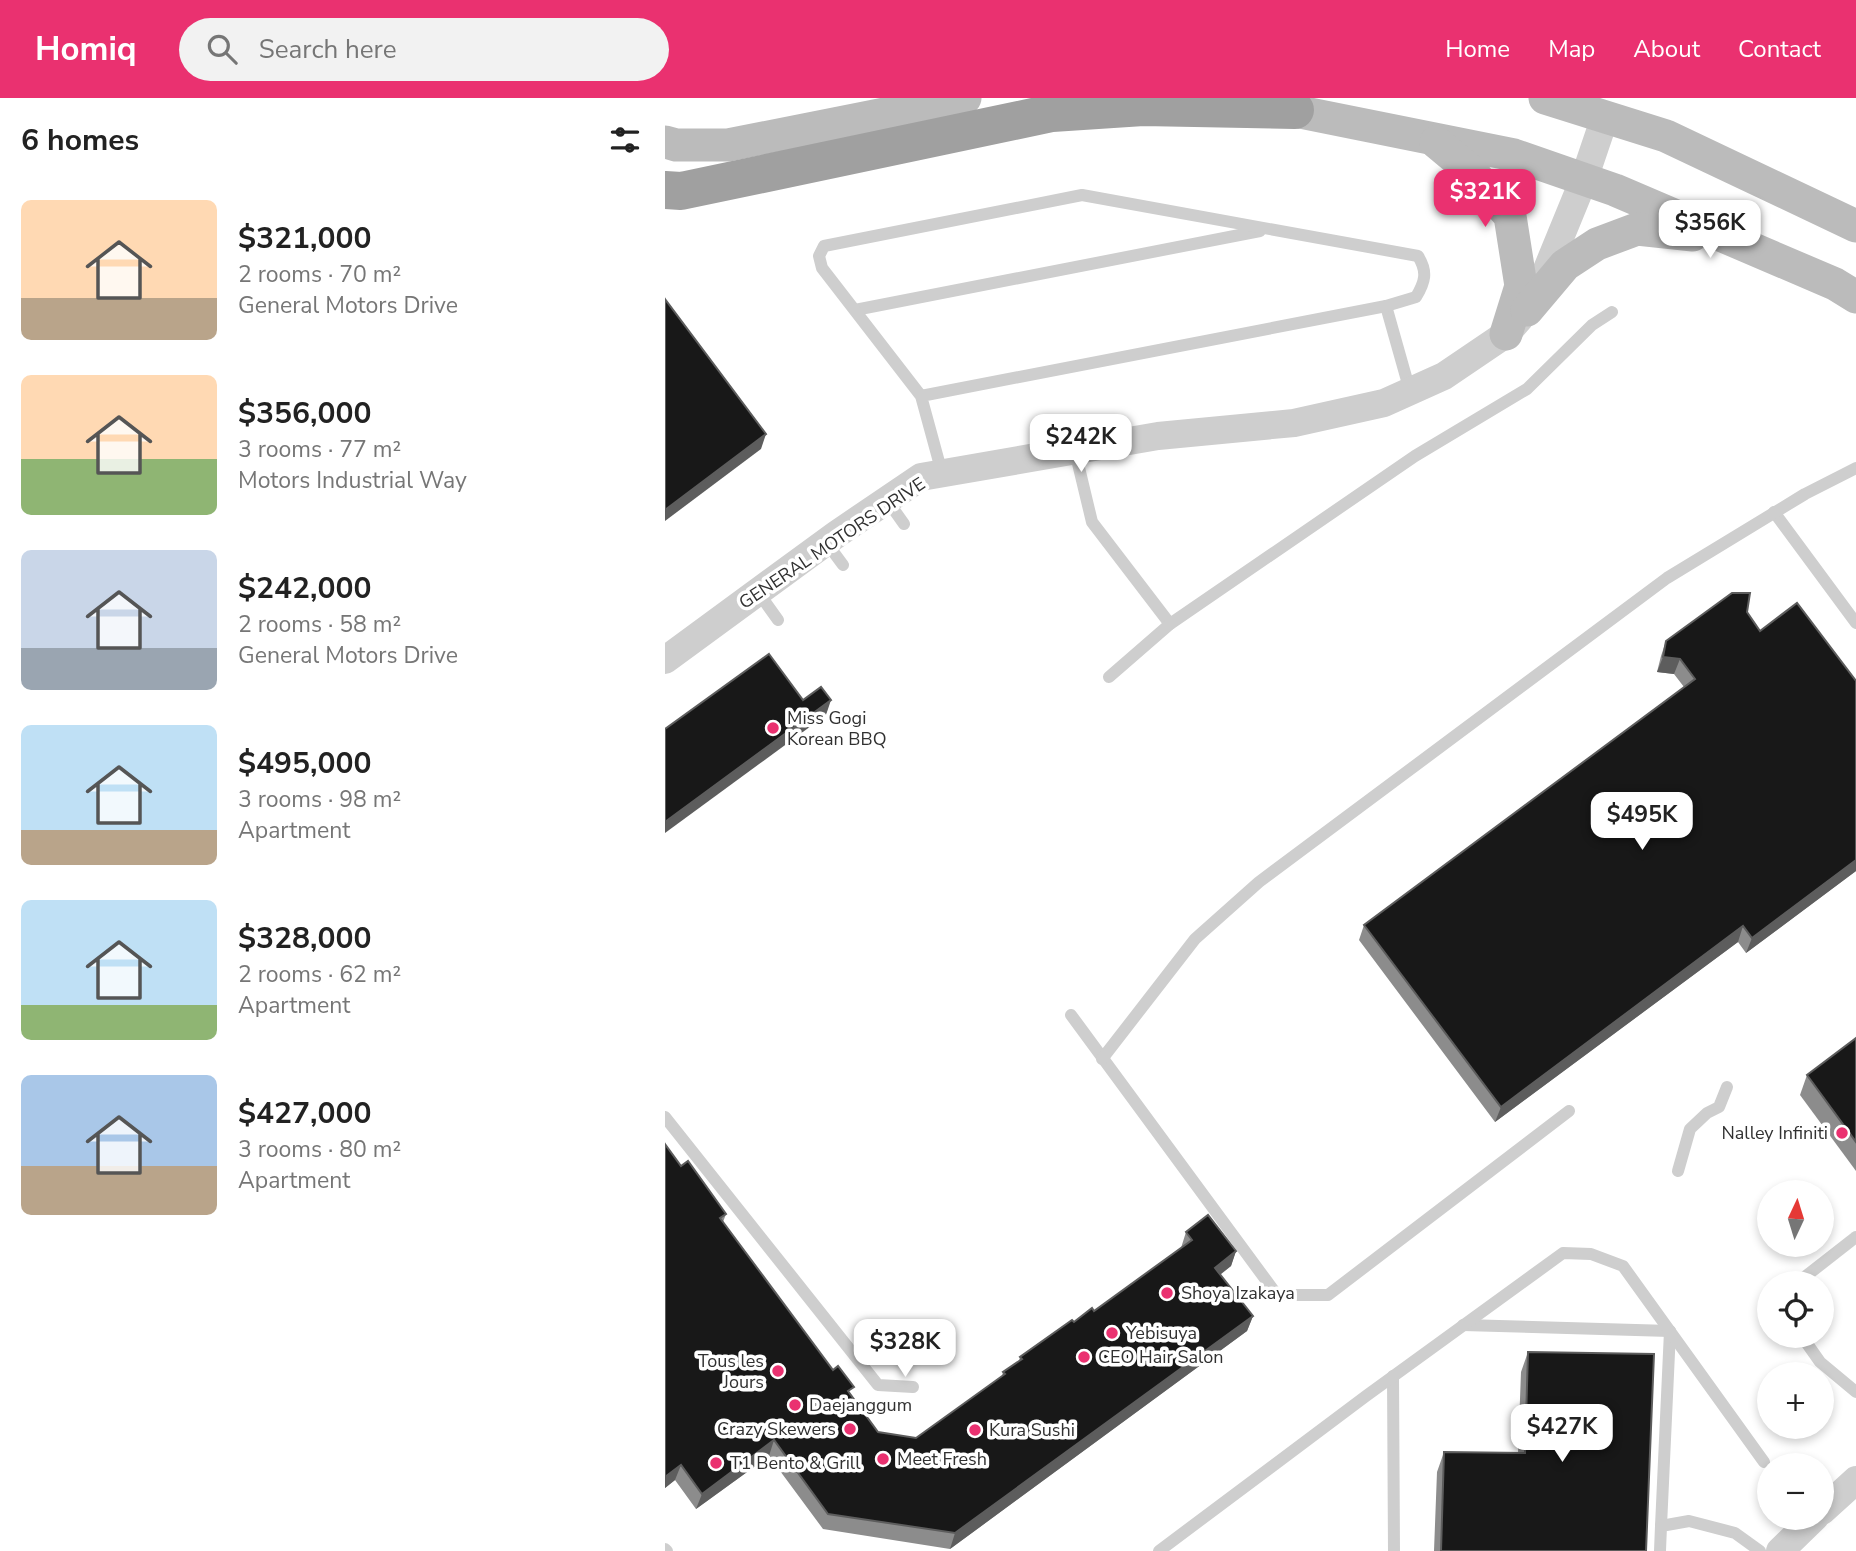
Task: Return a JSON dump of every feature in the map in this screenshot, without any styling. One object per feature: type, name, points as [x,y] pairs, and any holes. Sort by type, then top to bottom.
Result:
[{"type":"highway","points":[[665,190],[681,191],[1052,113],[1143,107],[1295,110]]},
{"type":"main road","points":[[665,142],[676,145],[728,145],[965,98]]},
{"type":"main road","points":[[1223,98],[1514,155],[1584,179],[1728,238],[1835,284],[1856,297]]},
{"type":"main road","points":[[1545,98],[1665,136],[1856,226]]},
{"type":"main road","points":[[1432,138],[1472,172],[1510,216],[1521,286],[1516,322]]},
{"type":"main road","points":[[1516,322],[1565,265],[1597,244],[1637,229],[1728,238]]},
{"type":"street","name":"GENERAL MOTORS DRIVE","points":[[665,660],[826,542],[921,477],[1159,436],[1294,423],[1384,403],[1444,376],[1516,322],[1550,265],[1605,117]]},
{"type":"street","points":[[1834,1500],[1856,1480]]},
{"type":"street","points":[[1778,1550],[1800,1530]]},
{"type":"lane","points":[[921,396],[1386,306],[1416,297],[1426,277],[1424,265],[1418,256],[1082,195],[824,246],[819,256],[823,268],[921,396],[942,474]]},
{"type":"lane","points":[[855,310],[1269,229]]},
{"type":"lane","points":[[1386,306],[1410,391]]},
{"type":"lane","points":[[1109,677],[1170,624],[1415,456],[1527,389],[1592,325],[1612,312]]},
{"type":"lane","points":[[1075,451],[1092,522],[1170,624]]},
{"type":"lane","points":[[1103,1059],[1195,939],[1259,882],[1667,579],[1774,512],[1856,468]]},
{"type":"lane","points":[[887,500],[904,524]]},
{"type":"lane","points":[[1774,512],[1856,622]]},
{"type":"lane","points":[[826,542],[843,565]]},
{"type":"lane","points":[[758,592],[778,620]]},
{"type":"lane","points":[[1070,1016],[1277,1294],[1328,1295],[1569,1111]]},
{"type":"lane","points":[[1678,1171],[1690,1129],[1719,1107],[1727,1087]]},
{"type":"lane","points":[[665,1117],[878,1385],[913,1387]]},
{"type":"lane","points":[[1812,1271],[1856,1237]]},
{"type":"lane","points":[[1159,1551],[1563,1253],[1591,1254],[1623,1266],[1758,1453]]},
{"type":"lane","points":[[1463,1325],[1670,1331]]},
{"type":"lane","points":[[1660,1551],[1670,1331]]},
{"type":"lane","points":[[1810,1348],[1820,1362],[1856,1392]]},
{"type":"lane","points":[[1393,1376],[1394,1551]]},
{"type":"lane","points":[[1661,1526],[1689,1521],[1735,1533],[1778,1550]]},
{"type":"building","points":[[665,299],[766,434],[665,510]]},
{"type":"building","points":[[1732,593],[1750,593],[1747,612],[1760,631],[1797,603],[1856,681],[1856,860],[1752,938],[1743,926],[1501,1107],[1364,925],[1695,679],[1680,659],[1663,657],[1666,641]]},
{"type":"building","points":[[769,654],[803,700],[821,687],[831,700],[665,822],[665,729]]},
{"type":"building","points":[[1856,1038],[1856,1142],[1807,1075]]},
{"type":"building","points":[[665,1144],[681,1166],[688,1161],[726,1214],[720,1218],[833,1370],[838,1366],[854,1387],[848,1391],[878,1432],[916,1438],[1005,1374],[1003,1372],[1022,1359],[1020,1357],[1072,1320],[1074,1322],[1092,1308],[1094,1311],[1192,1240],[1186,1232],[1208,1215],[1236,1251],[1215,1268],[1253,1316],[955,1533],[828,1514],[774,1440],[702,1494],[681,1465],[665,1477]]},
{"type":"building","points":[[1528,1352],[1654,1354],[1646,1551],[1441,1551],[1444,1452],[1525,1453]]},
{"type":"place","name":"Miss Gogi Korean BBQ","points":[[773,728]]},
{"type":"place","name":"Nalley Infiniti","points":[[1842,1133]]},
{"type":"place","name":"Shoya Izakaya","points":[[1167,1293]]},
{"type":"place","name":"Yebisuya","points":[[1112,1333]]},
{"type":"place","name":"CEO Hair Salon","points":[[1084,1357]]},
{"type":"place","name":"Tous les Jours","points":[[778,1371]]},
{"type":"place","name":"Daejanggum","points":[[795,1405]]},
{"type":"place","name":"Crazy Skewers","points":[[850,1429]]},
{"type":"place","name":"Kura Sushi","points":[[975,1430]]},
{"type":"place","name":"Meet Fresh","points":[[883,1459]]},
{"type":"place","name":"T1 Bento & Grill","points":[[716,1463]]}]
